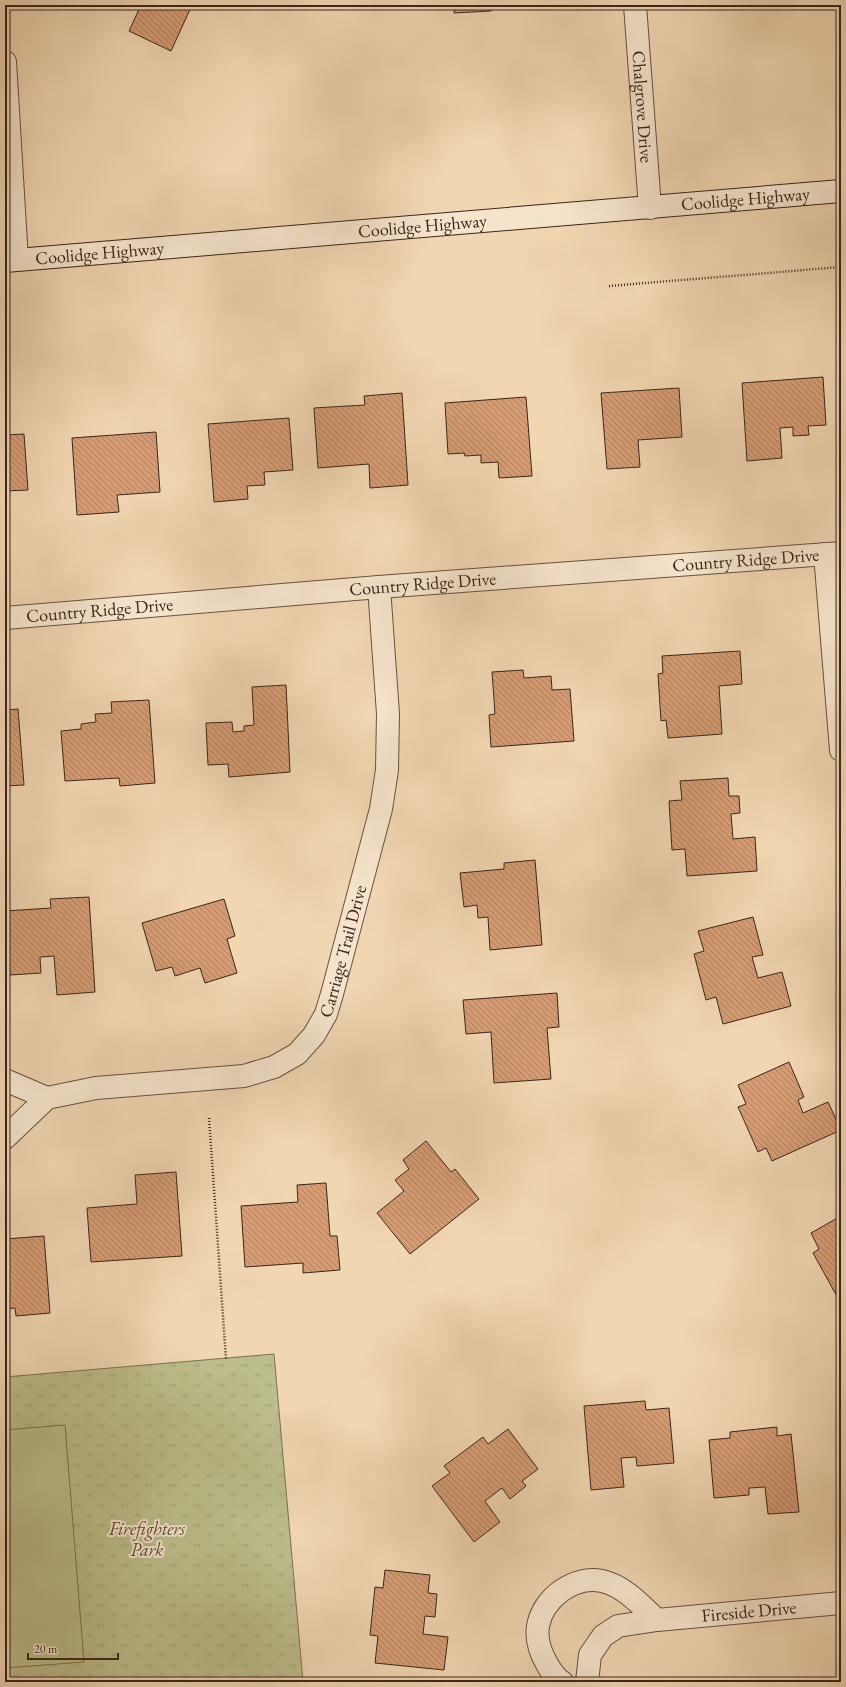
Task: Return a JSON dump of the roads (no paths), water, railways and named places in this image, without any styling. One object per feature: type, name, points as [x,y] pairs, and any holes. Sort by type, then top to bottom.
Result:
[{"type":"street","name":"Chalgrove Drive","points":[[635,5],[650,208]]},
{"type":"street","points":[[5,62],[11,261]]},
{"type":"street","name":"Coolidge Highway","points":[[11,261],[841,191]]},
{"type":"street","points":[[833,553],[841,750]]},
{"type":"street","name":"Country Ridge Drive","points":[[5,618],[379,587],[833,553]]},
{"type":"street","name":"Carriage Trail Drive","points":[[47,1098],[96,1088],[244,1076],[274,1067],[297,1054],[314,1035],[326,1014],[332,994],[381,809],[387,770],[388,714],[379,587]]},
{"type":"street","points":[[5,1080],[47,1098],[5,1138]]},
{"type":"street","points":[[562,1682],[557,1679],[544,1660],[537,1639],[538,1625],[543,1611],[561,1590],[574,1584],[588,1581],[602,1581],[628,1594],[657,1620]]},
{"type":"street","name":"Fireside Drive","points":[[587,1682],[590,1654],[603,1636],[618,1626],[657,1620],[841,1603]]},
{"type":"park label","name":"Firefighters Park","points":[[147,1539]]}]
